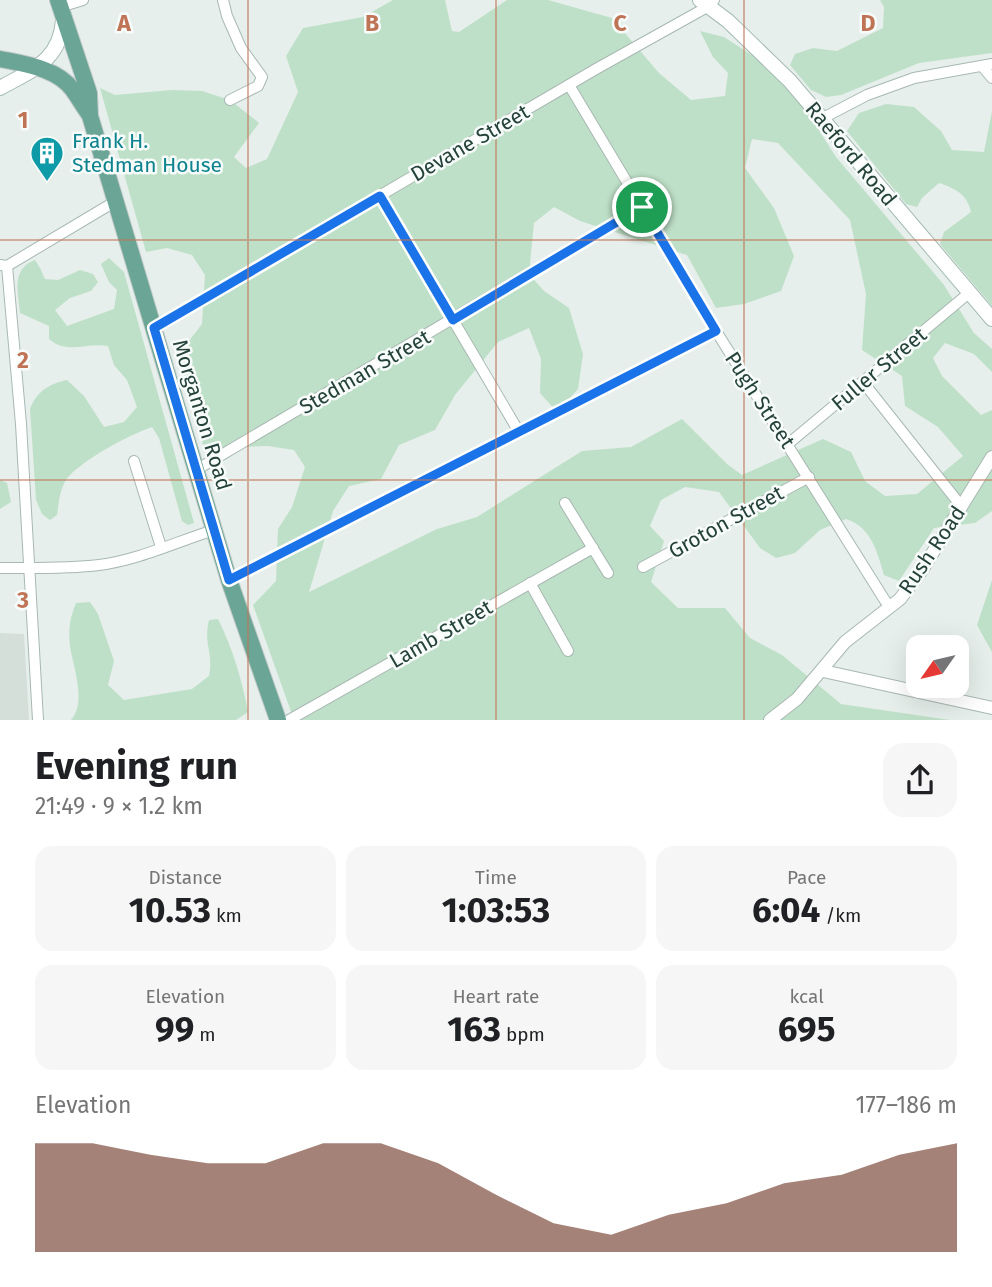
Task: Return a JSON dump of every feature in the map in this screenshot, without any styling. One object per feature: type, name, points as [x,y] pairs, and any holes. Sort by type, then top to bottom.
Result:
[{"type":"main road","name":"Raeford Road","points":[[707,2],[755,46],[823,118],[992,319]]},
{"type":"main road","points":[[0,88],[37,67],[53,52],[61,39],[60,9]]},
{"type":"main road","name":"Morganton Road","points":[[60,9],[89,93],[90,116],[229,580],[278,720]]},
{"type":"main road","points":[[0,59],[37,67],[63,80],[90,116]]},
{"type":"street","points":[[60,9],[83,0]]},
{"type":"street","points":[[223,0],[241,48],[262,77],[258,86],[230,100]]},
{"type":"street","name":"Devane Street","points":[[154,328],[707,2]]},
{"type":"street","points":[[823,118],[890,85],[938,72],[987,65],[992,78]]},
{"type":"street","name":"Pugh Street","points":[[569,85],[716,331],[889,607]]},
{"type":"street","points":[[380,196],[519,432]]},
{"type":"street","points":[[38,720],[30,568],[4,265],[116,201]]},
{"type":"street","name":"Stedman Street","points":[[196,470],[642,207]]},
{"type":"street","name":"Fuller Street","points":[[788,444],[969,293]]},
{"type":"street","points":[[229,580],[716,331]]},
{"type":"street","points":[[863,382],[962,507]]},
{"type":"street","name":"Rush Road","points":[[770,720],[797,699],[845,642],[900,599],[922,570],[992,457]]},
{"type":"street","points":[[134,461],[161,547]]},
{"type":"street","name":"Groton Street","points":[[643,567],[809,477]]},
{"type":"street","points":[[565,503],[608,573]]},
{"type":"street","points":[[0,568],[99,565],[136,557],[214,530]]},
{"type":"street","name":"Lamb Street","points":[[289,720],[593,548]]},
{"type":"street","points":[[530,583],[568,651]]},
{"type":"street","points":[[823,671],[992,708]]},
{"type":"shaded area","points":[[0,633],[24,634],[29,720],[0,720]]},
{"type":"green space","points":[[393,0],[445,0],[452,31],[459,32],[507,0],[548,0],[612,18],[659,73],[691,100],[725,96],[728,73],[713,57],[700,31],[724,37],[784,76],[836,157],[944,285],[974,333],[992,349],[992,372],[974,354],[945,343],[933,358],[942,376],[981,415],[992,410],[992,511],[975,523],[934,528],[899,581],[884,575],[872,541],[862,528],[846,519],[820,530],[795,553],[776,558],[760,548],[719,492],[685,487],[661,500],[650,526],[664,541],[651,582],[678,608],[725,608],[750,638],[782,655],[841,704],[950,720],[294,720],[253,605],[276,581],[278,529],[292,507],[305,467],[294,450],[268,446],[204,448],[179,354],[202,324],[205,275],[192,255],[167,248],[146,252],[100,88],[115,95],[172,90],[202,91],[230,100],[259,123],[234,157],[246,168],[267,159],[298,92],[286,56],[303,28],[363,17]],"holes":[[[752,139],[778,143],[850,220],[866,294],[862,350],[902,376],[905,406],[938,427],[963,456],[917,494],[885,496],[865,481],[851,452],[823,439],[742,475],[727,464],[682,419],[631,447],[582,451],[477,517],[437,529],[309,592],[333,511],[349,486],[381,479],[399,445],[435,430],[455,395],[498,342],[529,328],[541,359],[540,393],[557,412],[578,389],[583,354],[569,308],[544,291],[529,274],[534,223],[554,207],[580,221],[687,255],[716,308],[744,304],[781,291],[794,256],[774,208],[745,168]]]},
{"type":"green space","points":[[880,0],[992,0],[992,53],[919,63],[841,95],[826,97],[811,90],[790,65],[795,54],[813,48],[837,51],[883,28],[884,7]]},
{"type":"green space","points":[[886,104],[914,107],[941,131],[952,150],[984,152],[992,111],[992,306],[940,244],[944,232],[971,212],[964,196],[939,183],[922,198],[917,207],[906,204],[847,131],[859,113]]},
{"type":"green space","points":[[109,258],[124,272],[194,523],[188,525],[182,521],[159,438],[152,427],[109,447],[71,474],[62,488],[57,515],[50,520],[42,514],[36,500],[30,409],[40,393],[49,386],[67,380],[84,396],[104,427],[124,422],[137,407],[127,380],[114,365],[108,346],[70,347],[56,344],[49,339],[49,326],[20,313],[19,275],[27,264],[35,260],[45,279],[58,280],[80,270],[93,274],[98,282],[91,291],[70,298],[55,310],[67,326],[114,309],[117,290],[109,282],[101,264]]},
{"type":"green space","points":[[0,480],[7,483],[11,502],[0,509]]},
{"type":"green space","points":[[992,580],[992,652],[977,625]]},
{"type":"green space","points":[[90,602],[98,614],[114,661],[108,685],[124,700],[192,689],[209,676],[207,628],[209,620],[218,619],[236,665],[248,712],[236,720],[71,720],[76,713],[79,694],[70,646],[70,624],[76,603]]},
{"type":"place","name":"Frank H. Stedman House","points":[[47,183]]},
{"type":"route","points":[[380,196],[453,320],[642,207],[716,331],[229,580],[154,328],[380,196]]}]
